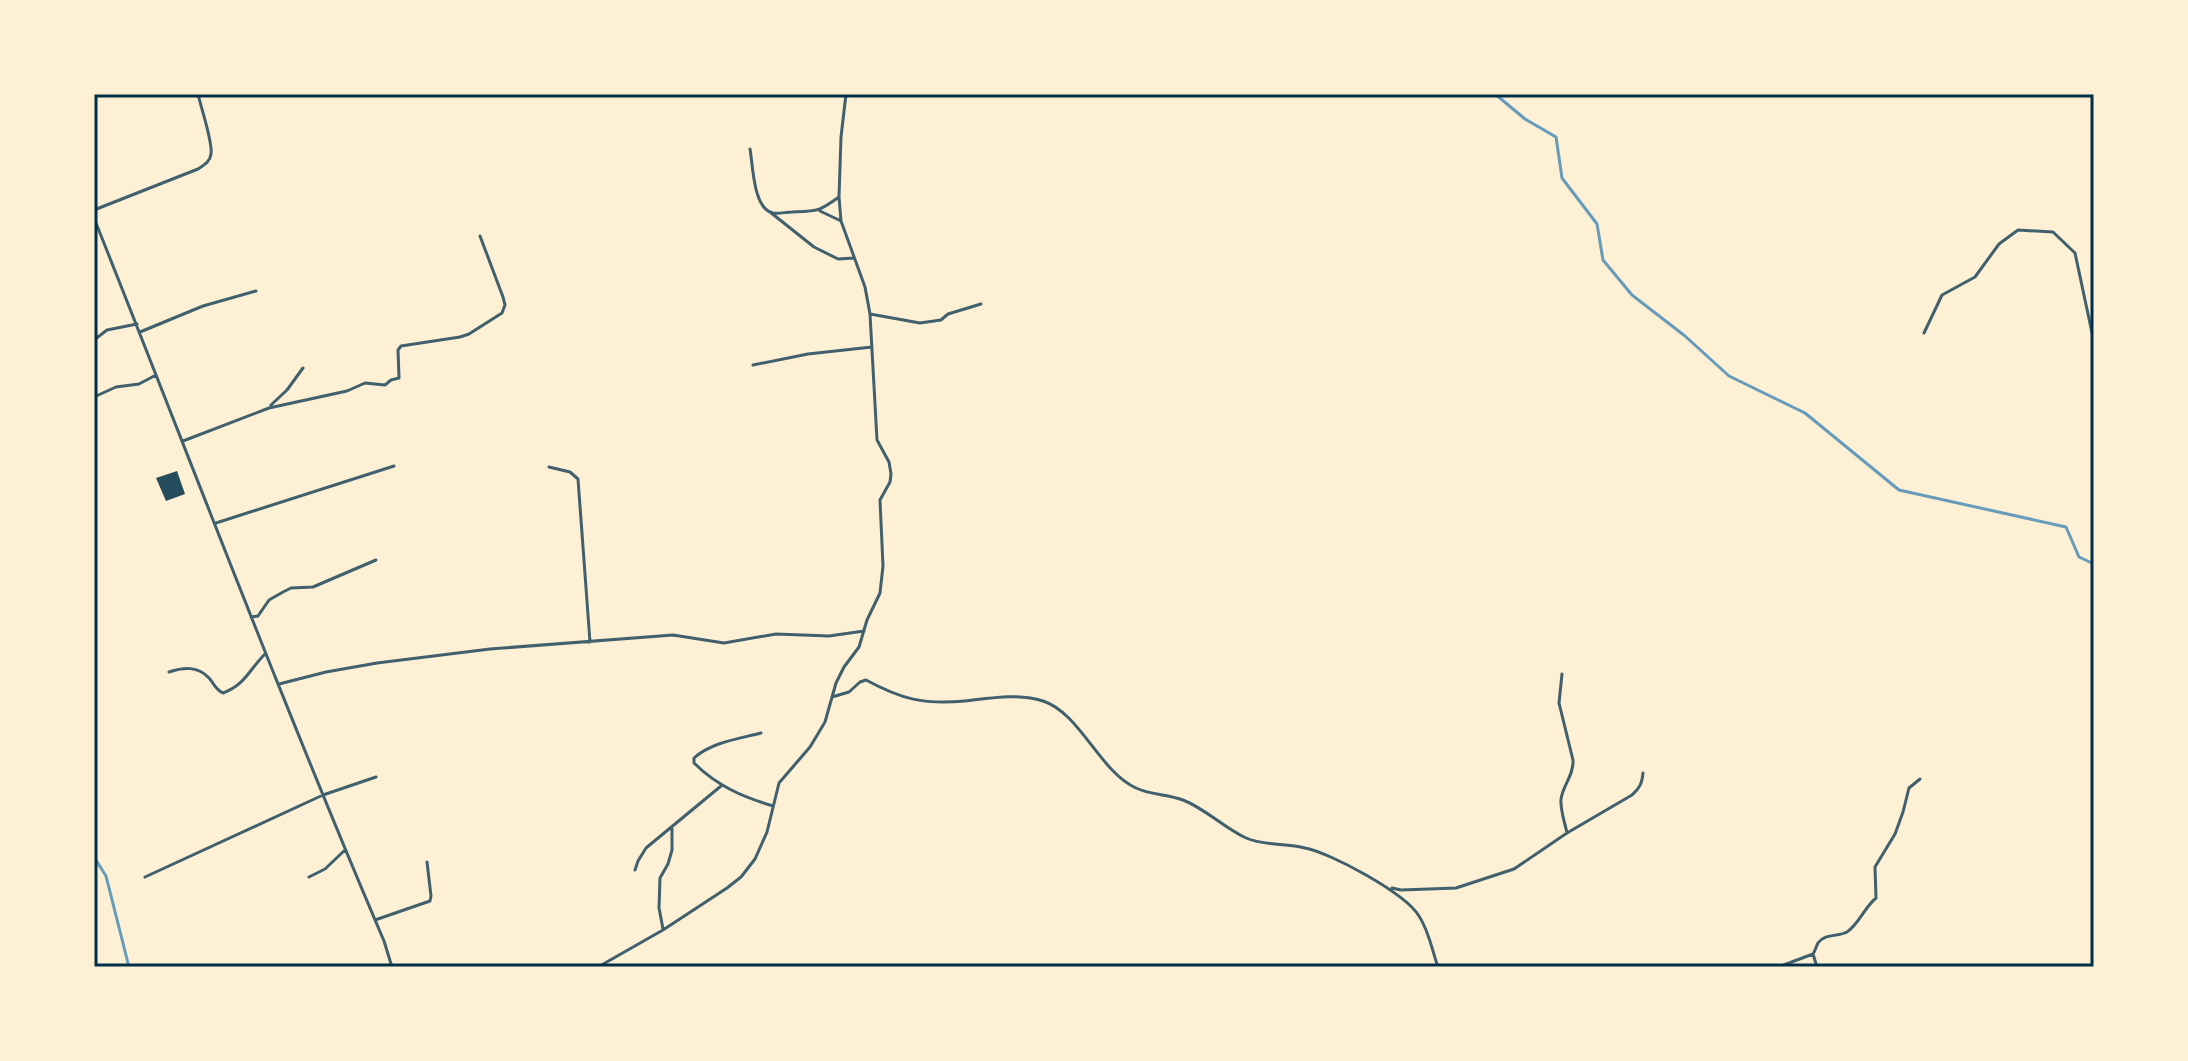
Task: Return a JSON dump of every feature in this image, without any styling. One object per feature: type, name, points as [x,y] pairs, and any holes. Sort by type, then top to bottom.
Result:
[{"type":"street","points":[[94,210],[208,163],[210,142],[198,94]]},
{"type":"street","points":[[598,967],[727,888],[741,877],[755,859],[767,832],[779,783],[810,747],[825,722],[836,683],[859,647],[881,588],[880,500],[891,474],[887,458],[878,443],[870,314],[865,287],[841,221],[841,137],[846,94]]},
{"type":"street","points":[[750,149],[762,206],[814,247],[838,259],[854,258]]},
{"type":"street","points":[[820,211],[839,197]]},
{"type":"street","points":[[770,212],[820,211],[841,221]]},
{"type":"street","points":[[94,218],[251,617],[384,941]]},
{"type":"street","points":[[1924,333],[1942,295],[1975,277],[1999,244],[2018,230],[2043,231],[2053,232],[2075,253],[2094,342]]},
{"type":"street","points":[[182,442],[269,408],[347,391],[365,383],[385,385],[399,378],[398,350],[401,346],[460,337],[502,313],[505,305],[503,297],[480,236]]},
{"type":"street","points":[[140,332],[203,306],[256,291]]},
{"type":"street","points":[[870,314],[920,323],[941,320],[948,314],[981,304]]},
{"type":"street","points":[[94,340],[107,330],[137,324]]},
{"type":"street","points":[[753,365],[808,354],[872,347]]},
{"type":"street","points":[[269,408],[303,368]]},
{"type":"street","points":[[94,397],[116,387],[139,384],[156,375]]},
{"type":"street","points":[[216,523],[394,466]]},
{"type":"street","points":[[549,467],[570,472],[578,479],[590,643]]},
{"type":"street","points":[[251,617],[258,616],[269,600],[291,588],[313,587],[376,560]]},
{"type":"street","points":[[279,684],[326,672],[416,657],[490,649],[673,635],[731,643],[776,634],[829,636],[864,631]]},
{"type":"street","points":[[169,672],[188,668],[200,671],[208,676],[217,691],[223,693],[244,682],[250,670],[266,653]]},
{"type":"street","points":[[1562,674],[1559,703],[1573,760],[1573,769],[1561,798],[1567,833]]},
{"type":"street","points":[[832,697],[849,692],[866,680],[902,698],[921,701],[1011,696],[1044,701],[1068,718],[1116,772],[1136,789],[1198,807],[1246,838],[1312,849],[1400,895],[1424,925],[1438,967]]},
{"type":"street","points":[[761,733],[718,743],[694,758],[694,763],[735,794],[773,806]]},
{"type":"street","points":[[1385,885],[1401,890],[1456,888],[1514,869],[1632,795],[1639,789],[1643,773]]},
{"type":"street","points":[[145,877],[323,795],[376,777]]},
{"type":"street","points":[[1817,967],[1813,954],[1817,945],[1824,937],[1846,933],[1876,898],[1875,867],[1895,834],[1909,788],[1920,779]]},
{"type":"street","points":[[635,870],[646,848],[721,786]]},
{"type":"street","points":[[663,930],[659,908],[660,878],[672,850],[672,828]]},
{"type":"street","points":[[309,877],[325,869],[345,850]]},
{"type":"street","points":[[392,967],[375,919],[424,905],[431,900],[427,862]]},
{"type":"street","points":[[1778,967],[1813,954]]},
{"type":"building","points":[[177,471],[185,494],[166,501],[156,478]]},
{"type":"waterway","points":[[1495,94],[1525,119],[1556,137],[1562,178],[1597,224],[1603,260],[1632,295],[1685,336],[1729,376],[1805,413],[1899,490],[2066,527],[2079,557],[2094,564]]},
{"type":"waterway","points":[[94,857],[106,876],[129,967]]}]
